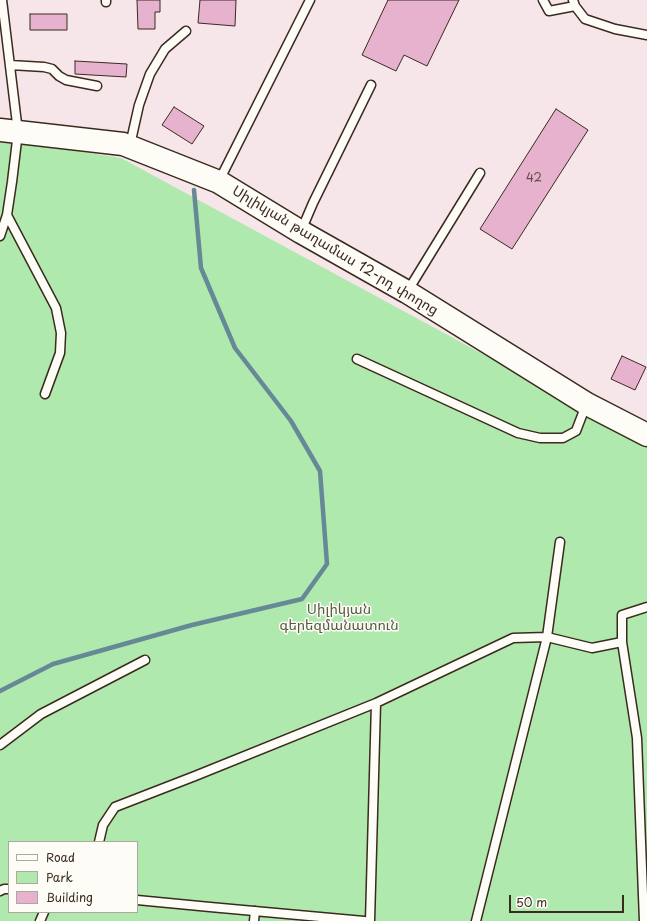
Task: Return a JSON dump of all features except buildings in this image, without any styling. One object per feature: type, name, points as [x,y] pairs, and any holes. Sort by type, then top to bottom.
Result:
[{"type":"main road","name":"Սիլիկյան թաղամաս 12-րդ փողոց","points":[[9,131],[123,144],[219,182],[301,232],[407,292],[587,404],[647,435]]},
{"type":"lane","points":[[0,236],[7,215],[12,182],[9,131],[10,65],[2,0]]},
{"type":"lane","points":[[219,182],[310,0]]},
{"type":"lane","points":[[543,0],[549,11],[574,3],[585,19],[615,29],[647,35]]},
{"type":"lane","points":[[130,148],[140,105],[150,74],[165,49],[186,31]]},
{"type":"lane","points":[[10,65],[44,67],[52,69],[66,80],[97,86]]},
{"type":"lane","points":[[301,232],[371,85]]},
{"type":"lane","points":[[407,292],[480,173]]},
{"type":"lane","points":[[7,215],[56,308],[61,333],[60,353],[45,394]]},
{"type":"lane","points":[[356,359],[518,433],[540,438],[563,438],[576,431],[587,404]]},
{"type":"lane","points":[[476,921],[547,637],[560,542]]},
{"type":"lane","points":[[644,921],[638,738],[622,642],[622,616],[647,607]]},
{"type":"lane","points":[[99,841],[103,825],[115,807],[376,703],[513,638],[547,637],[592,648],[622,642]]},
{"type":"lane","points":[[0,745],[41,714],[145,660]]},
{"type":"lane","points":[[370,921],[376,703]]},
{"type":"lane","points":[[138,900],[364,921]]},
{"type":"lane","points":[[254,921],[255,911]]},
{"type":"green space","name":"Սիլիկյան գերեզմանատուն","points":[[0,139],[121,158],[647,443],[647,921],[0,921]]},
{"type":"waterway","points":[[0,691],[53,664],[192,625],[302,599],[327,564],[320,471],[291,421],[235,348],[201,268],[194,190]]}]
